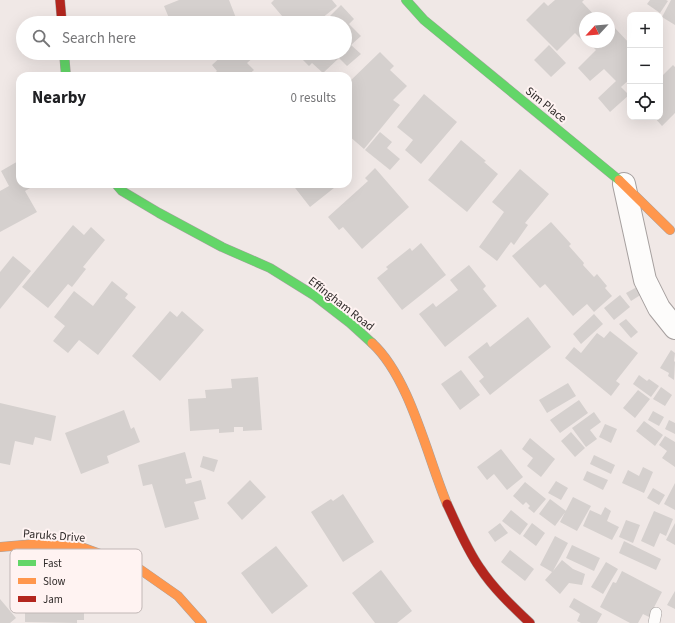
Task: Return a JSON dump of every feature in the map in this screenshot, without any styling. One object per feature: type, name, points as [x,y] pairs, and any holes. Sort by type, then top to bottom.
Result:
[{"type":"street","points":[[60,0],[61,16]]},
{"type":"street","name":"Sim Place","points":[[406,0],[424,20],[624,184],[670,230]]},
{"type":"street","points":[[65,60],[66,72]]},
{"type":"street","points":[[624,184],[646,280],[659,308],[675,328]]},
{"type":"street","name":"Effingham Road","points":[[119,188],[159,213],[222,247],[270,268],[315,296],[350,323],[376,347],[394,372],[413,410],[438,481],[458,529],[480,568],[511,606],[530,623]]},
{"type":"street","name":"Paruks Drive","points":[[0,547],[35,544],[81,547],[86,549]]},
{"type":"street","name":"Paruks Drive","points":[[142,571],[178,596],[202,623]]},
{"type":"building","points":[[179,0],[229,0],[235,16],[168,16],[164,6]]},
{"type":"building","points":[[274,0],[332,0],[337,6],[325,16],[282,16],[271,3]]},
{"type":"building","points":[[555,0],[584,0],[582,2],[591,12],[579,12],[579,37],[575,33],[557,51],[526,20],[544,2],[548,6]]},
{"type":"building","points":[[650,0],[668,1],[661,12],[647,4]]},
{"type":"building","points":[[671,0],[675,0],[675,25],[663,18]]},
{"type":"building","points":[[341,5],[351,16],[330,16]]},
{"type":"building","points":[[352,27],[361,36],[352,44]]},
{"type":"building","points":[[615,28],[627,41],[627,82],[621,87],[627,93],[627,97],[610,112],[598,98],[616,81],[604,69],[590,81],[578,68],[596,50],[594,48],[615,48]]},
{"type":"building","points":[[549,45],[566,63],[551,77],[534,60]]},
{"type":"building","points":[[352,46],[361,54],[347,66],[341,60],[352,60]]},
{"type":"building","points":[[380,52],[394,66],[390,70],[407,86],[393,100],[400,105],[364,149],[352,138],[352,79]]},
{"type":"building","points":[[217,60],[250,60],[247,63],[254,70],[252,72],[216,72],[217,71],[212,65]]},
{"type":"building","points":[[303,60],[337,60],[324,72],[322,72],[312,63],[309,66]]},
{"type":"building","points":[[673,65],[675,67],[675,113],[662,126],[657,120],[663,120],[663,75]]},
{"type":"building","points":[[424,94],[457,122],[421,164],[405,150],[413,140],[397,127]]},
{"type":"building","points":[[380,132],[392,142],[387,148],[400,159],[390,170],[365,150]]},
{"type":"building","points":[[461,140],[486,161],[484,162],[498,174],[467,212],[428,180]]},
{"type":"building","points":[[16,162],[16,188],[30,188],[25,191],[37,212],[0,232],[0,191],[9,186],[1,171]]},
{"type":"building","points":[[375,168],[409,207],[362,249],[343,227],[339,230],[328,217],[368,181],[365,178]]},
{"type":"building","points":[[520,169],[549,194],[525,223],[528,225],[514,245],[511,242],[497,261],[479,247],[504,212],[492,202]]},
{"type":"building","points":[[295,188],[334,188],[310,207]]},
{"type":"building","points":[[551,222],[571,244],[569,246],[584,263],[583,265],[594,277],[597,274],[607,286],[605,288],[612,296],[594,312],[587,304],[573,316],[545,284],[540,288],[512,256]]},
{"type":"building","points":[[73,225],[84,235],[91,227],[105,240],[83,267],[86,269],[72,287],[68,284],[48,308],[22,287]]},
{"type":"building","points":[[421,243],[446,275],[402,310],[377,278],[388,269],[386,267],[410,248],[412,251]]},
{"type":"building","points":[[13,256],[31,271],[0,309],[0,272]]},
{"type":"building","points":[[469,265],[486,286],[483,289],[497,306],[445,347],[419,314],[433,303],[436,307],[458,290],[450,280]]},
{"type":"building","points":[[112,281],[128,294],[125,298],[136,307],[98,355],[79,340],[68,353],[53,341],[65,326],[54,317],[74,291],[93,306]]},
{"type":"building","points":[[637,287],[642,294],[631,301],[626,293]]},
{"type":"building","points":[[620,295],[630,307],[614,320],[604,308]]},
{"type":"building","points":[[170,311],[177,317],[182,311],[204,330],[160,381],[132,356]]},
{"type":"building","points":[[594,314],[603,324],[581,344],[573,334]]},
{"type":"building","points":[[528,317],[551,347],[490,395],[479,381],[484,377],[468,357],[487,342],[490,347]]},
{"type":"building","points":[[626,319],[638,332],[631,338],[619,324]]},
{"type":"building","points":[[610,331],[638,353],[616,381],[620,384],[611,396],[565,358],[574,347],[581,353],[597,333],[604,338]]},
{"type":"building","points":[[671,350],[675,353],[674,380],[668,376],[669,373],[660,368]]},
{"type":"building","points":[[461,370],[480,395],[460,410],[441,384]]},
{"type":"building","points":[[639,375],[647,381],[649,379],[659,386],[651,397],[633,384]]},
{"type":"building","points":[[258,377],[262,430],[243,431],[243,427],[234,427],[234,432],[219,433],[219,429],[190,431],[188,399],[206,398],[205,390],[232,388],[231,379]]},
{"type":"building","points":[[568,383],[576,396],[547,413],[539,400]]},
{"type":"building","points":[[661,387],[672,395],[665,406],[653,399]]},
{"type":"building","points":[[638,390],[650,399],[635,418],[623,408]]},
{"type":"building","points":[[579,400],[588,413],[560,433],[550,420]]},
{"type":"building","points":[[0,403],[56,416],[51,441],[35,437],[33,445],[15,441],[10,465],[0,463]]},
{"type":"building","points":[[124,410],[131,429],[134,427],[140,442],[107,456],[109,463],[81,474],[65,433]]},
{"type":"building","points":[[653,411],[664,417],[659,426],[648,420]]},
{"type":"building","points":[[594,412],[601,422],[590,430],[597,439],[586,447],[572,428]]},
{"type":"building","points":[[669,420],[675,423],[675,434],[665,429]]},
{"type":"building","points":[[644,421],[663,435],[655,446],[636,431]]},
{"type":"building","points":[[605,424],[617,429],[611,443],[599,437]]},
{"type":"building","points":[[571,432],[585,448],[575,457],[561,441]]},
{"type":"building","points":[[665,436],[675,442],[675,467],[662,458],[667,451],[659,445]]},
{"type":"building","points":[[530,438],[555,459],[541,477],[527,466],[533,458],[522,449]]},
{"type":"building","points":[[501,449],[523,477],[507,490],[494,474],[487,480],[477,467]]},
{"type":"building","points":[[185,452],[192,478],[185,479],[186,484],[201,480],[206,499],[194,502],[199,519],[165,528],[152,484],[143,486],[138,465]]},
{"type":"building","points":[[594,455],[615,465],[611,474],[590,464]]},
{"type":"building","points":[[203,456],[218,460],[214,472],[200,467]]},
{"type":"building","points":[[643,467],[653,472],[644,493],[622,483],[628,470],[639,476]]},
{"type":"building","points":[[587,471],[608,480],[603,490],[583,480]]},
{"type":"building","points":[[250,480],[266,497],[242,520],[227,503]]},
{"type":"building","points":[[556,481],[568,488],[561,500],[548,493]]},
{"type":"building","points":[[525,482],[546,499],[534,513],[528,508],[530,506],[526,502],[523,505],[513,496]]},
{"type":"building","points":[[675,483],[675,510],[664,504]]},
{"type":"building","points":[[653,488],[665,495],[659,505],[647,498]]},
{"type":"building","points":[[343,494],[374,542],[343,562],[311,512],[331,499],[333,501]]},
{"type":"building","points":[[573,497],[591,506],[577,531],[560,522]]},
{"type":"building","points":[[550,499],[566,511],[555,526],[539,514]]},
{"type":"building","points":[[605,507],[611,511],[607,521],[619,527],[612,540],[583,526],[590,510],[601,515]]},
{"type":"building","points":[[511,510],[528,524],[520,535],[502,521]]},
{"type":"building","points":[[654,511],[673,519],[666,536],[660,533],[654,547],[641,541]]},
{"type":"building","points":[[626,520],[640,525],[633,543],[619,537]]},
{"type":"building","points":[[500,523],[508,533],[495,542],[488,532]]},
{"type":"building","points":[[532,523],[545,533],[536,546],[523,536]]},
{"type":"building","points":[[675,523],[675,545],[666,540]]},
{"type":"building","points":[[555,536],[568,543],[553,571],[562,560],[573,569],[585,574],[582,585],[569,583],[560,594],[545,580],[552,572],[540,565]]},
{"type":"building","points":[[624,541],[661,559],[656,570],[619,553]]},
{"type":"building","points":[[572,545],[600,558],[594,571],[566,558]]},
{"type":"building","points":[[276,546],[308,586],[272,614],[241,573]]},
{"type":"building","points":[[510,550],[534,569],[525,581],[501,562]]},
{"type":"building","points":[[606,562],[618,569],[603,594],[591,587]]},
{"type":"building","points":[[381,570],[412,611],[397,623],[375,623],[352,593]]},
{"type":"building","points":[[622,571],[662,592],[649,617],[643,614],[638,623],[630,623],[600,607],[613,582],[616,583]]},
{"type":"building","points":[[675,591],[675,609],[667,605]]},
{"type":"building","points":[[574,598],[602,614],[597,623],[581,623],[577,621],[580,614],[569,607]]},
{"type":"building","points":[[0,599],[10,611],[10,613],[16,618],[10,623],[0,623]]},
{"type":"building","points":[[25,613],[84,613],[84,620],[77,620],[77,623],[25,622]]},
{"type":"traffic: fast","points":[[406,0],[424,20],[619,180]]},
{"type":"traffic: fast","points":[[65,60],[66,72]]},
{"type":"traffic: fast","points":[[119,188],[159,213],[222,247],[270,268],[315,296],[350,323],[372,343]]},
{"type":"traffic: slow","points":[[619,180],[670,230]]},
{"type":"traffic: slow","points":[[372,343],[385,358],[397,376],[407,397],[447,504]]},
{"type":"traffic: slow","points":[[0,547],[35,544],[81,547],[86,549]]},
{"type":"traffic: slow","points":[[142,571],[178,596],[202,623]]},
{"type":"traffic: jam","points":[[60,0],[61,16]]},
{"type":"traffic: jam","points":[[447,504],[466,544],[485,575],[503,597],[530,623]]}]
